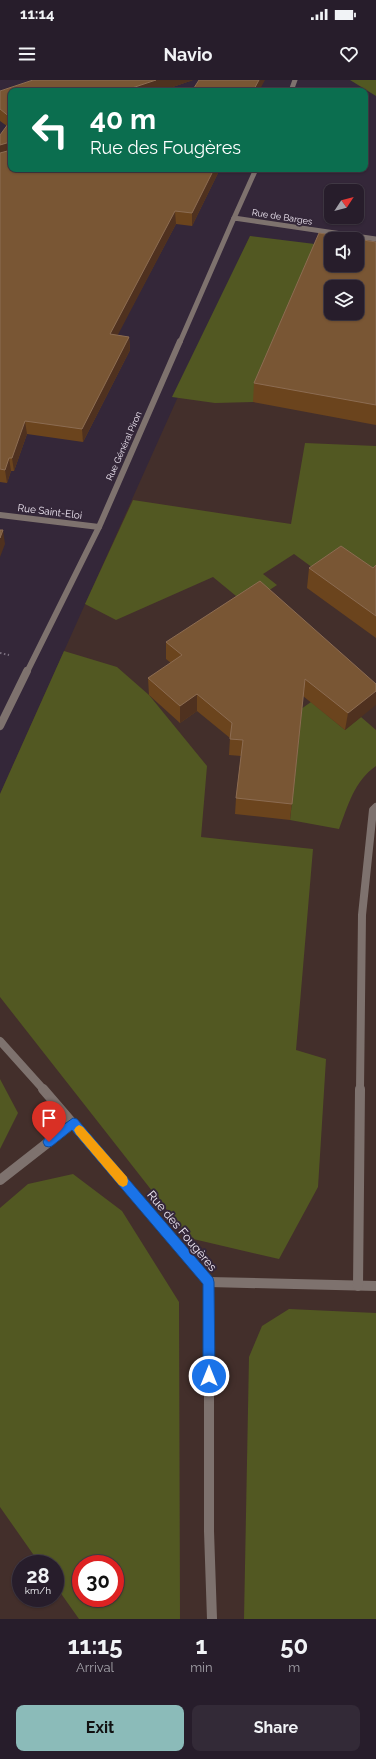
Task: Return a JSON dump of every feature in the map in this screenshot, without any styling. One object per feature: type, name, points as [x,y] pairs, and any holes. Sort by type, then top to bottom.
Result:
[{"type":"street","name":"Rue Général Piron","points":[[0,726],[98,527],[255,172]]},
{"type":"street","name":"Rue de Barges","points":[[234,218],[376,239]]},
{"type":"street","name":"Rue Saint-Eloi","points":[[0,515],[98,527]]},
{"type":"street","points":[[358,1286],[362,915],[373,810],[376,808]]},
{"type":"street","name":"Rue des Fougères","points":[[0,1041],[73,1123],[209,1282],[209,1532],[212,1619]]},
{"type":"street","points":[[0,1180],[73,1123]]},
{"type":"street","points":[[209,1282],[376,1286]]},
{"type":"shaded area","points":[[250,236],[324,262],[324,272],[364,272],[364,261],[376,253],[376,1619],[0,1619],[0,794]]},
{"type":"green space","points":[[350,80],[376,80],[376,96],[368,91],[368,88],[363,88]]},
{"type":"green space","points":[[250,236],[324,245],[324,272],[331,272],[331,280],[324,280],[324,296],[264,374],[253,402],[215,403],[172,397]]},
{"type":"green space","points":[[305,443],[376,446],[376,582],[324,576],[294,554],[263,574],[277,585],[247,605],[213,577],[116,620],[85,604],[133,500],[291,524]]},
{"type":"green space","points":[[64,651],[117,667],[149,695],[207,766],[201,837],[313,849],[296,1050],[326,1059],[318,1187],[279,1259],[189,1238],[0,997],[0,794]]},
{"type":"green space","points":[[311,702],[345,730],[361,717],[376,730],[376,766],[368,772],[357,786],[339,829],[290,820],[299,737],[294,714]]},
{"type":"green space","points":[[0,1079],[18,1113],[0,1149]]},
{"type":"green space","points":[[73,1174],[122,1211],[179,1302],[180,1619],[79,1619],[64,1598],[64,1555],[34,1555],[0,1507],[0,1208],[28,1184]]},
{"type":"green space","points":[[289,1309],[376,1313],[376,1619],[244,1619],[249,1357],[262,1326]]},
{"type":"building","points":[[33,80],[156,80],[132,88],[9,88]]},
{"type":"building","points":[[199,80],[259,80],[255,88],[194,88]]},
{"type":"building","points":[[8,88],[8,116],[0,109],[0,91]]},
{"type":"building","points":[[8,124],[8,143],[0,145],[0,135]]},
{"type":"building","points":[[8,151],[8,172],[212,172],[192,213],[175,211],[110,334],[129,337],[82,429],[25,421],[12,458],[9,458],[5,470],[0,469],[0,153]]},
{"type":"building","points":[[319,233],[324,234],[324,272],[364,272],[364,240],[376,242],[376,405],[254,383]]},
{"type":"building","points":[[0,530],[3,530],[0,538]]},
{"type":"building","points":[[341,546],[373,568],[376,565],[376,616],[309,568]]},
{"type":"building","points":[[260,581],[376,684],[376,691],[348,713],[305,679],[292,804],[236,798],[243,740],[230,739],[232,723],[197,694],[180,706],[148,678],[182,655],[166,642]]},
{"type":"slow traffic","points":[[79,1130],[123,1181]]},
{"type":"route","points":[[49,1142],[73,1123],[209,1282],[209,1376]]}]
